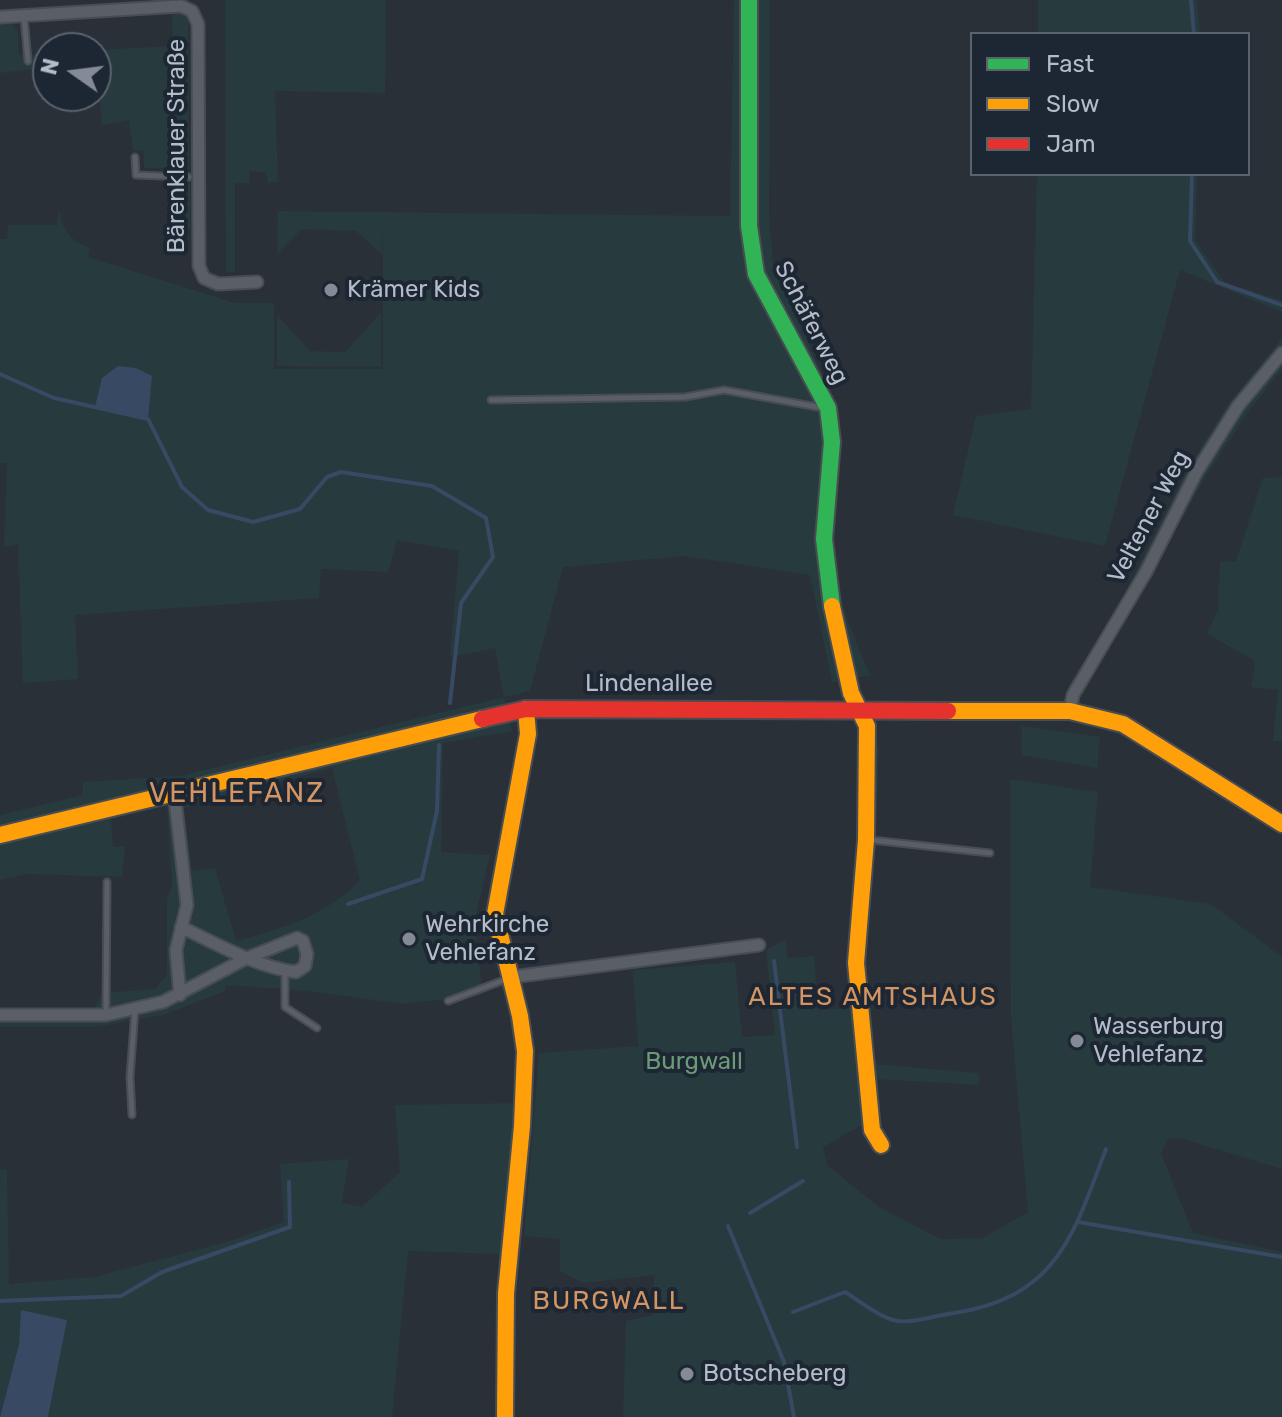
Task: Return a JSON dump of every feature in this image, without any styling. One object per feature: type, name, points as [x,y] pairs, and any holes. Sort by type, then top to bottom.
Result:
[{"type":"street","name":"Schäferweg","points":[[749,0],[749,226],[756,274],[828,408],[832,442],[824,539],[827,581],[851,693],[867,726],[866,840],[856,963],[872,1130],[881,1145]]},
{"type":"street","name":"Bärenklauer Straße","points":[[0,17],[181,6],[192,11],[198,24],[199,266],[204,278],[218,284],[257,282]]},
{"type":"street","name":"Veltener Weg","points":[[1070,711],[1073,695],[1146,572],[1196,473],[1238,406],[1282,353]]},
{"type":"street","name":"Lindenallee","points":[[0,835],[526,709],[1070,711],[1123,724],[1282,824]]},
{"type":"street","points":[[505,1417],[509,1256],[523,1115],[525,1049],[522,1013],[512,977],[497,942],[495,914],[528,734],[526,709]]},
{"type":"street","points":[[174,791],[187,905],[176,950],[180,995]]},
{"type":"street","points":[[0,1015],[106,1015],[135,1009],[180,995],[247,958],[297,938],[303,941],[307,954],[305,966],[296,972],[285,971],[247,958],[181,927]]},
{"type":"street","points":[[512,977],[759,945]]},
{"type":"lane","points":[[24,16],[28,61]]},
{"type":"lane","points":[[135,157],[136,175],[189,177]]},
{"type":"lane","points":[[491,400],[685,397],[724,390],[828,408]]},
{"type":"lane","points":[[866,840],[990,853]]},
{"type":"lane","points":[[106,1015],[107,882]]},
{"type":"lane","points":[[285,971],[285,1007],[317,1028]]},
{"type":"lane","points":[[448,1001],[512,977]]},
{"type":"lane","points":[[132,1115],[130,1077],[135,1009]]},
{"type":"green space","points":[[225,0],[386,0],[385,93],[275,91],[278,182],[268,183],[266,173],[250,171],[249,183],[235,183],[235,272],[226,272]]},
{"type":"green space","points":[[734,0],[770,0],[769,216],[773,264],[838,410],[840,445],[834,567],[846,614],[870,675],[832,682],[810,575],[685,556],[563,567],[530,691],[504,697],[495,648],[450,657],[459,551],[397,540],[388,572],[321,569],[319,598],[75,615],[78,679],[23,683],[18,544],[4,547],[7,463],[0,463],[0,239],[7,239],[8,225],[57,225],[59,208],[68,233],[90,248],[88,257],[235,303],[274,303],[274,369],[383,369],[383,229],[382,254],[356,231],[302,229],[277,254],[278,211],[730,216]]},
{"type":"green space","points":[[1038,0],[1197,0],[1200,32],[1038,32]]},
{"type":"green space","points":[[172,12],[188,13],[189,169],[144,168],[144,150],[133,151],[129,120],[102,125],[101,112],[112,112],[112,49],[173,46]]},
{"type":"green space","points":[[7,19],[18,31],[19,55],[32,55],[32,69],[0,73],[0,20]]},
{"type":"green space","points":[[1037,176],[1197,176],[1195,240],[1225,283],[1282,300],[1282,312],[1180,270],[1105,546],[953,515],[976,416],[1031,409]]},
{"type":"green space","points":[[190,182],[190,229],[173,224],[182,184]]},
{"type":"green space","points":[[381,313],[381,367],[277,366],[277,315],[310,351],[345,352]]},
{"type":"green space","points":[[1282,338],[1282,369],[1247,413],[1206,476],[1083,694],[1068,687],[1123,597],[1190,465],[1229,403]]},
{"type":"green space","points":[[1282,477],[1282,741],[1273,741],[1278,690],[1251,687],[1255,661],[1207,634],[1218,610],[1220,562],[1236,561],[1263,478]]},
{"type":"green space","name":"VEHLEFANZ","points":[[504,697],[512,731],[443,743],[441,852],[490,855],[474,923],[483,995],[402,1004],[309,991],[226,985],[225,991],[163,1015],[95,1027],[0,1027],[0,1010],[93,1011],[103,993],[155,989],[167,975],[167,899],[172,885],[167,806],[111,819],[113,847],[125,846],[122,877],[26,874],[0,880],[0,815],[83,795],[83,782],[180,776]],"holes":[[[332,768],[360,880],[318,912],[287,926],[236,941],[215,868],[192,871],[184,808]]]},
{"type":"green space","points":[[1022,726],[1100,737],[1097,768],[1021,755]]},
{"type":"green space","name":"Burgwall","points":[[858,743],[879,746],[875,851],[861,961],[874,1064],[979,1073],[979,1085],[875,1079],[880,1124],[860,1126],[823,1147],[827,1165],[879,1207],[940,1239],[983,1238],[1028,1212],[1011,1018],[1010,779],[1098,792],[1090,887],[1211,904],[1282,957],[1282,1169],[1180,1138],[1168,1139],[1161,1153],[1193,1233],[1282,1252],[1282,1417],[623,1417],[626,1321],[653,1315],[654,1275],[584,1283],[560,1271],[560,1239],[524,1236],[539,1053],[638,1046],[633,970],[735,962],[742,1037],[775,1035],[766,950],[786,939],[788,958],[814,956],[818,1010],[852,1008],[849,980],[860,803]]},
{"type":"green space","points":[[516,1103],[501,1254],[408,1251],[392,1417],[48,1417],[66,1321],[22,1310],[19,1344],[0,1417],[0,1170],[7,1170],[9,1284],[94,1277],[230,1241],[284,1222],[280,1164],[349,1159],[342,1203],[362,1207],[400,1172],[395,1105]]},
{"type":"water","points":[[118,366],[136,368],[152,376],[148,419],[95,407],[102,378]]},
{"type":"water","points":[[21,1310],[67,1320],[48,1417],[0,1417],[19,1344]]},
{"type":"waterway","points":[[1191,0],[1194,32]]},
{"type":"waterway","points":[[1192,176],[1190,241],[1217,282],[1282,305]]},
{"type":"waterway","points":[[0,374],[54,398],[148,419],[182,487],[208,510],[253,522],[300,509],[327,477],[341,472],[432,486],[486,518],[493,557],[461,603],[450,703]]},
{"type":"waterway","points":[[348,904],[422,879],[437,811],[439,745]]},
{"type":"waterway","points":[[774,961],[797,1147]]},
{"type":"waterway","points":[[793,1312],[845,1292],[880,1315],[906,1321],[989,1305],[1017,1293],[1039,1277],[1071,1235],[1106,1149]]},
{"type":"waterway","points":[[750,1213],[803,1181]]},
{"type":"waterway","points":[[0,1301],[121,1296],[162,1272],[290,1227],[289,1182]]},
{"type":"waterway","points":[[1078,1222],[1282,1257]]},
{"type":"waterway","points":[[728,1226],[784,1362],[794,1417]]},
{"type":"traffic: fast","points":[[749,0],[749,226],[756,274],[828,408],[832,442],[824,539],[832,606]]},
{"type":"traffic: slow","points":[[832,606],[851,693],[867,726],[866,840],[856,963],[872,1130],[881,1145]]},
{"type":"traffic: slow","points":[[505,1417],[506,1293],[522,1126],[525,1051],[520,1016],[495,914],[528,734],[526,709]]},
{"type":"traffic: slow","points":[[948,711],[1070,711],[1123,724],[1282,824]]},
{"type":"traffic: slow","points":[[0,835],[482,719]]},
{"type":"traffic: jam","points":[[482,719],[526,709],[948,711]]},
{"type":"place","name":"Krämer Kids","points":[[331,290]]},
{"type":"place","name":"Wehrkirche Vehlefanz","points":[[409,939]]},
{"type":"place","name":"Wasserburg Vehlefanz","points":[[1077,1041]]},
{"type":"place","name":"Botscheberg","points":[[687,1374]]},
{"type":"district","name":"VEHLEFANZ","points":[[237,794]]},
{"type":"district","name":"ALTES AMTSHAUS","points":[[873,997]]},
{"type":"district","name":"BURGWALL","points":[[609,1301]]}]
